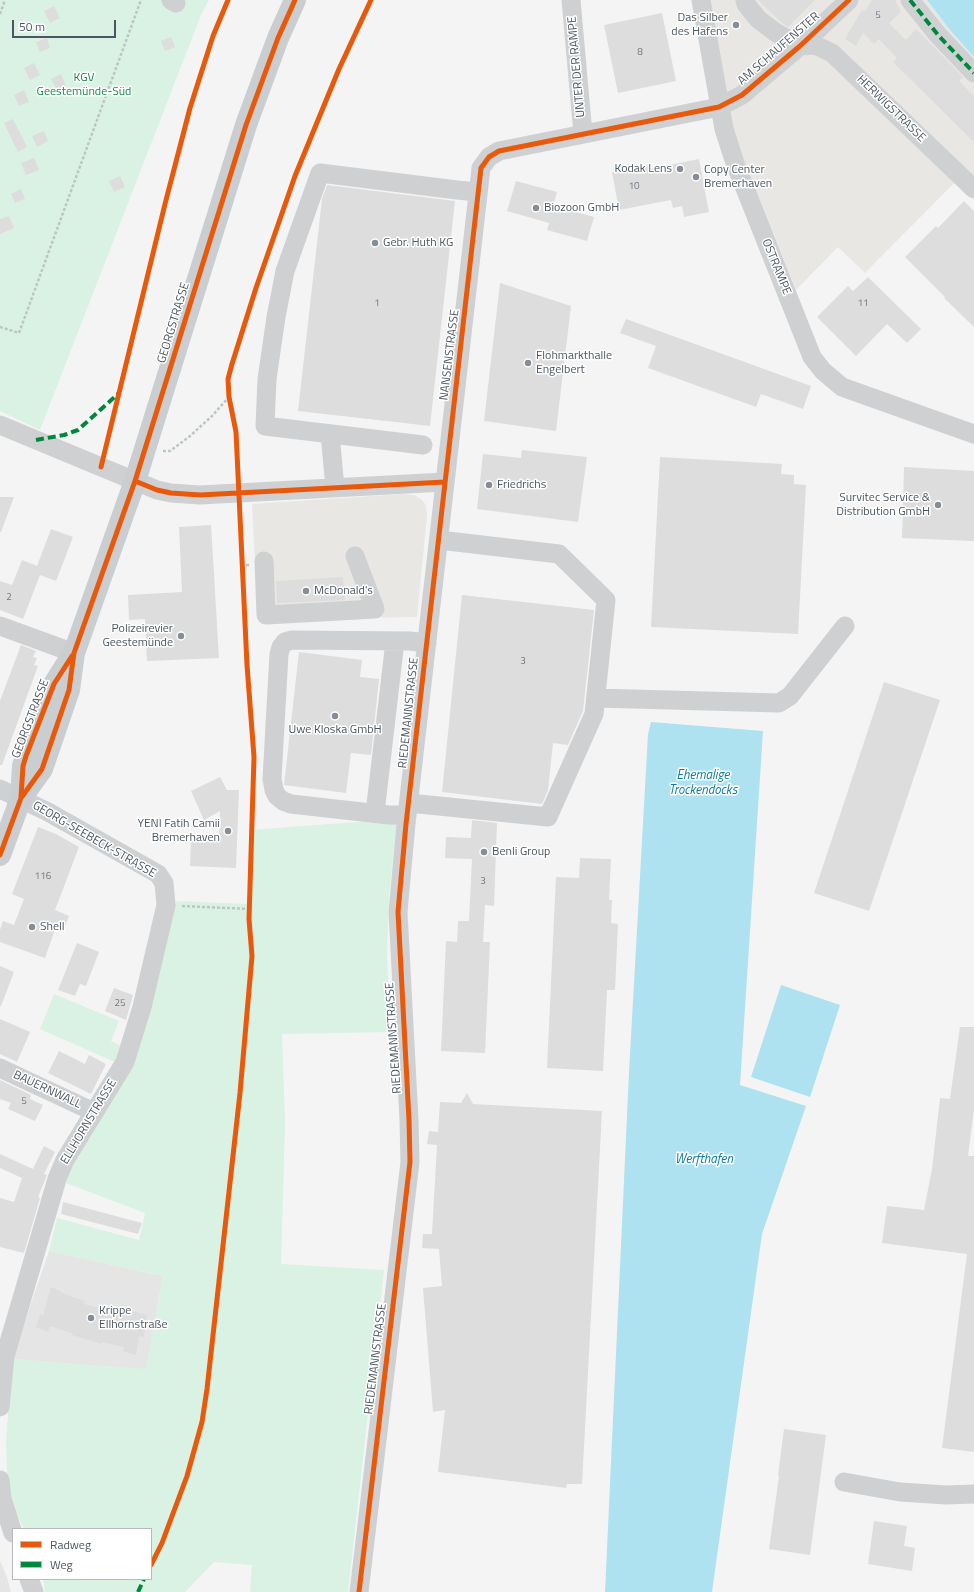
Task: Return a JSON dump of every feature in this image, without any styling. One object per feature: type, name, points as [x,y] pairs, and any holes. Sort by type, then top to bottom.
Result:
[{"type":"main road","name":"GEORGSTRASSE","points":[[0,855],[21,798],[23,766],[26,756],[54,684],[74,653],[135,481],[246,125],[278,38],[295,0]]},
{"type":"street","name":"UNTER DER RAMPE","points":[[571,0],[583,134]]},
{"type":"street","name":"OSTRAMPE","points":[[701,0],[724,129],[735,163],[812,357],[823,371],[842,387],[974,434]]},
{"type":"street","points":[[745,0],[746,4],[758,19],[775,32],[800,46]]},
{"type":"street","name":"AM SCHAUFENSTER","points":[[719,107],[742,96],[800,46],[849,0]]},
{"type":"street","points":[[910,0],[938,35],[974,73]]},
{"type":"street","name":"HERWIGSTRASSE","points":[[800,46],[815,45],[832,53],[974,189]]},
{"type":"street","name":"NANSENSTRASSE","points":[[445,482],[481,168],[489,157],[499,151],[719,107]]},
{"type":"street","points":[[423,445],[265,426],[267,379],[276,317],[285,271],[320,173],[478,192]]},
{"type":"street","points":[[0,424],[157,490],[186,495],[445,482]]},
{"type":"street","points":[[330,434],[335,488]]},
{"type":"street","name":"RIEDEMANNSTRASSE","points":[[359,1592],[410,1162],[398,912],[408,809],[445,482]]},
{"type":"street","points":[[427,643],[395,641],[292,640],[285,642],[281,647],[279,654],[272,779],[277,796],[283,801],[292,804],[375,813],[408,809],[548,817],[594,714],[606,600],[558,554],[438,540]]},
{"type":"street","points":[[264,561],[266,615],[376,609],[355,556]]},
{"type":"street","points":[[0,626],[74,653]]},
{"type":"street","points":[[596,698],[779,703],[790,696],[845,626]]},
{"type":"street","points":[[375,813],[395,641]]},
{"type":"street","name":"GEORG-SEEBECK-STRASSE","points":[[0,789],[21,798],[158,874],[164,883]]},
{"type":"street","name":"ELLHORNSTRASSE","points":[[0,1407],[2,1356],[57,1179],[65,1160],[125,1062],[142,1007],[166,905],[164,883]]},
{"type":"street","name":"BAUERNWALL","points":[[0,1068],[94,1112]]},
{"type":"street","points":[[0,1480],[2,1499],[12,1530]]},
{"type":"street","points":[[844,1482],[900,1492],[946,1495],[974,1494]]},
{"type":"street","points":[[30,1580],[34,1592]]},
{"type":"path","points":[[0,14],[5,0]]},
{"type":"path","points":[[0,326],[19,333],[141,0]]},
{"type":"path","points":[[145,450],[170,451],[190,436],[212,416],[229,397]]},
{"type":"path","points":[[166,905],[250,909]]},
{"type":"shaded area","points":[[709,0],[927,0],[950,30],[974,57],[974,182],[964,173],[865,273],[838,247],[796,290],[730,125]]},
{"type":"shaded area","points":[[404,494],[414,495],[422,500],[426,505],[427,516],[417,617],[258,620],[252,504]]},
{"type":"shaded area","name":"Krippe Ellhornstraße","points":[[49,1251],[163,1276],[146,1370],[12,1359]]},
{"type":"shaded area","points":[[0,1561],[7,1577],[11,1592],[0,1592]]},
{"type":"green space","name":"KGV Geestemünde-Süd","points":[[0,0],[209,0],[201,15],[40,430],[0,411]]},
{"type":"green space","points":[[397,819],[389,896],[387,958],[391,1032],[282,1034],[285,1124],[281,1264],[384,1270],[348,1592],[250,1592],[252,1565],[214,1562],[185,1592],[45,1592],[43,1580],[152,1580],[152,1528],[24,1528],[8,1496],[6,1443],[12,1359],[146,1369],[163,1276],[49,1251],[57,1218],[139,1240],[145,1213],[66,1183],[75,1161],[99,1114],[171,920],[176,901],[248,904],[250,830]]},
{"type":"green space","points":[[54,994],[119,1021],[111,1041],[123,1047],[117,1063],[40,1029]]},
{"type":"water","points":[[927,0],[974,0],[974,57],[950,30]]},
{"type":"water","name":"Werfthafen","points":[[651,722],[763,731],[740,1085],[806,1106],[762,1234],[712,1592],[605,1592],[629,1072],[648,734]]},
{"type":"water","points":[[781,985],[840,1005],[810,1097],[751,1077]]},
{"type":"building","points":[[758,0],[815,0],[788,27]]},
{"type":"building","points":[[872,0],[895,0],[901,12],[889,23],[906,40],[916,29],[963,77],[959,81],[974,96],[974,142],[893,62],[897,58],[879,39],[874,44],[863,33],[856,46],[845,39],[862,10],[865,11]]},
{"type":"building","points":[[54,6],[60,18],[50,23],[44,11]]},
{"type":"building","points":[[662,13],[676,81],[618,93],[604,25]]},
{"type":"building","points":[[171,37],[175,47],[165,51],[161,41]]},
{"type":"building","points":[[47,38],[50,48],[40,52],[36,42]]},
{"type":"building","points":[[34,63],[40,75],[30,80],[24,68]]},
{"type":"building","points":[[61,74],[66,86],[57,90],[51,79]]},
{"type":"building","points":[[24,90],[29,102],[19,106],[14,95]]},
{"type":"building","points":[[13,119],[27,147],[18,152],[4,123]]},
{"type":"building","points":[[44,131],[48,141],[37,147],[32,136]]},
{"type":"building","points":[[34,158],[39,170],[26,175],[21,163]]},
{"type":"building","points":[[699,159],[709,212],[684,217],[682,206],[673,208],[671,200],[619,210],[612,172],[648,165],[649,169]]},
{"type":"building","points":[[120,176],[125,187],[114,192],[109,181]]},
{"type":"building","name":"Biozoon GmbH","points":[[516,181],[557,192],[553,206],[594,217],[587,241],[547,230],[549,223],[507,211]]},
{"type":"building","points":[[327,185],[455,201],[430,426],[298,411],[322,199]]},
{"type":"building","points":[[21,189],[25,199],[15,203],[11,194]]},
{"type":"building","points":[[964,201],[974,211],[974,327],[905,257],[936,226],[938,228]]},
{"type":"building","points":[[9,216],[14,228],[0,234],[0,219]]},
{"type":"building","points":[[868,277],[921,329],[907,343],[887,324],[856,356],[817,317],[848,286],[853,291]]},
{"type":"building","name":"Flohmarkthalle Engelbert","points":[[500,283],[571,306],[556,431],[484,421]]},
{"type":"building","points":[[626,319],[811,386],[803,409],[761,394],[756,407],[648,368],[656,346],[620,333]]},
{"type":"building","points":[[522,450],[587,457],[578,522],[477,509],[483,454],[521,458]]},
{"type":"building","points":[[660,457],[782,464],[781,474],[794,475],[794,484],[806,485],[798,634],[651,627]]},
{"type":"building","name":"Survitec Service & Distribution GmbH","points":[[904,467],[974,471],[974,541],[902,538]]},
{"type":"building","points":[[0,497],[14,497],[1,532],[0,532]]},
{"type":"building","points":[[211,525],[219,658],[147,661],[145,619],[129,620],[128,595],[182,592],[179,527]]},
{"type":"building","points":[[51,529],[73,537],[56,581],[40,575],[23,619],[0,610],[0,581],[12,585],[22,560],[37,566]]},
{"type":"building","points":[[343,577],[345,600],[277,603],[276,581]]},
{"type":"building","points":[[462,595],[594,610],[583,711],[568,745],[553,743],[548,790],[542,804],[442,792]]},
{"type":"building","points":[[21,645],[36,651],[33,657],[37,658],[34,665],[38,666],[2,765],[0,765],[0,701]]},
{"type":"building","name":"Uwe Kloska GmbH","points":[[299,652],[362,660],[360,677],[379,679],[371,755],[351,753],[346,793],[284,785]]},
{"type":"building","points":[[884,682],[940,700],[869,911],[814,893]]},
{"type":"building","name":"YENI Fatih Camii Bremerhaven","points":[[220,777],[227,790],[239,790],[236,868],[190,866],[191,841],[219,842],[220,811],[204,820],[191,791]]},
{"type":"building","points":[[472,820],[497,823],[494,906],[485,905],[483,942],[490,942],[485,1053],[441,1051],[446,941],[457,942],[458,921],[469,921],[472,859],[445,858],[446,837],[471,838]]},
{"type":"building","points":[[38,827],[56,834],[79,847],[55,910],[69,916],[65,926],[57,924],[45,958],[0,942],[0,930],[3,921],[14,925],[24,899],[12,894]]},
{"type":"building","points":[[580,858],[611,859],[609,900],[612,900],[611,923],[618,924],[615,990],[607,990],[603,1071],[547,1068],[556,877],[579,878]]},
{"type":"building","points":[[77,943],[99,952],[86,986],[80,984],[75,996],[58,990]]},
{"type":"building","points":[[0,966],[14,972],[1,1006],[0,1006]]},
{"type":"building","points":[[114,988],[133,995],[126,1020],[105,1011]]},
{"type":"building","points":[[0,1019],[30,1032],[17,1062],[0,1054]]},
{"type":"building","points":[[960,1027],[974,1027],[974,1109],[968,1156],[974,1156],[974,1452],[942,1448],[967,1254],[882,1243],[887,1206],[924,1210],[932,1169],[940,1098],[950,1099]]},
{"type":"building","points":[[59,1051],[85,1064],[89,1055],[106,1064],[91,1094],[48,1073]]},
{"type":"building","points":[[0,1080],[31,1095],[30,1099],[43,1105],[35,1121],[8,1109],[11,1103],[0,1099]]},
{"type":"building","points":[[467,1093],[473,1104],[602,1111],[582,1484],[567,1484],[566,1488],[438,1472],[445,1410],[433,1412],[423,1288],[442,1286],[439,1249],[422,1248],[423,1234],[432,1234],[437,1145],[427,1144],[429,1131],[438,1132],[440,1102],[461,1103]]},
{"type":"building","points":[[44,1146],[55,1152],[44,1174],[47,1175],[38,1197],[40,1198],[24,1253],[0,1247],[0,1198],[14,1202],[22,1178],[0,1168],[0,1154],[33,1169]]},
{"type":"building","points":[[63,1202],[142,1223],[138,1234],[61,1214]]},
{"type":"building","points":[[51,1287],[62,1293],[85,1301],[84,1304],[108,1310],[109,1308],[131,1314],[132,1311],[147,1315],[144,1337],[139,1336],[136,1355],[123,1351],[124,1347],[102,1342],[102,1344],[72,1335],[72,1333],[50,1326],[48,1332],[36,1327],[40,1315],[43,1316]]},
{"type":"building","points":[[784,1429],[826,1435],[810,1555],[769,1549]]},
{"type":"building","points":[[874,1521],[907,1526],[904,1546],[915,1548],[912,1571],[868,1564]]},
{"type":"marked path","points":[[910,0],[938,35],[974,73]]},
{"type":"marked path","points":[[36,440],[64,435],[78,430],[119,393]]},
{"type":"marked path","points":[[138,1592],[144,1580]]},
{"type":"cycle path","points":[[101,467],[190,108],[213,36],[228,0]]},
{"type":"cycle path","points":[[0,855],[21,798],[42,769],[69,690],[74,653],[135,481],[246,125],[278,38],[295,0]]},
{"type":"cycle path","points":[[152,1563],[162,1543],[187,1476],[202,1422],[240,1093],[252,956],[249,919],[254,757],[247,665],[236,432],[229,397],[228,379],[256,288],[295,176],[339,69],[371,0]]},
{"type":"cycle path","points":[[359,1592],[410,1162],[398,912],[406,824],[481,168],[489,157],[499,151],[719,107],[742,95],[800,46],[849,0]]},
{"type":"cycle path","points":[[135,481],[157,490],[171,493],[200,495],[445,482]]},
{"type":"cycle path","points":[[21,797],[23,766],[26,756],[54,684],[72,656]]},
{"type":"place","name":"Das Silber des Hafens","points":[[736,25]]},
{"type":"place","name":"Kodak Lens","points":[[680,169]]},
{"type":"place","name":"Copy Center Bremerhaven","points":[[696,177]]},
{"type":"place","name":"Biozoon GmbH","points":[[536,208]]},
{"type":"place","name":"Gebr. Huth KG","points":[[375,243]]},
{"type":"place","name":"Flohmarkthalle Engelbert","points":[[528,363]]},
{"type":"place","name":"Friedrichs","points":[[489,485]]},
{"type":"place","name":"Survitec Service & Distribution GmbH","points":[[938,505]]},
{"type":"place","name":"McDonald's","points":[[306,591]]},
{"type":"place","name":"Polizeirevier Geestemünde","points":[[181,636]]},
{"type":"place","name":"Uwe Kloska GmbH","points":[[335,716]]},
{"type":"place","name":"YENI Fatih Camii Bremerhaven","points":[[228,831]]},
{"type":"place","name":"Benli Group","points":[[484,852]]},
{"type":"place","name":"Shell","points":[[32,927]]},
{"type":"place","name":"Krippe Ellhornstraße","points":[[91,1318]]},
{"type":"water label","name":"Ehemalige Trockendocks","points":[[703,784]]}]
